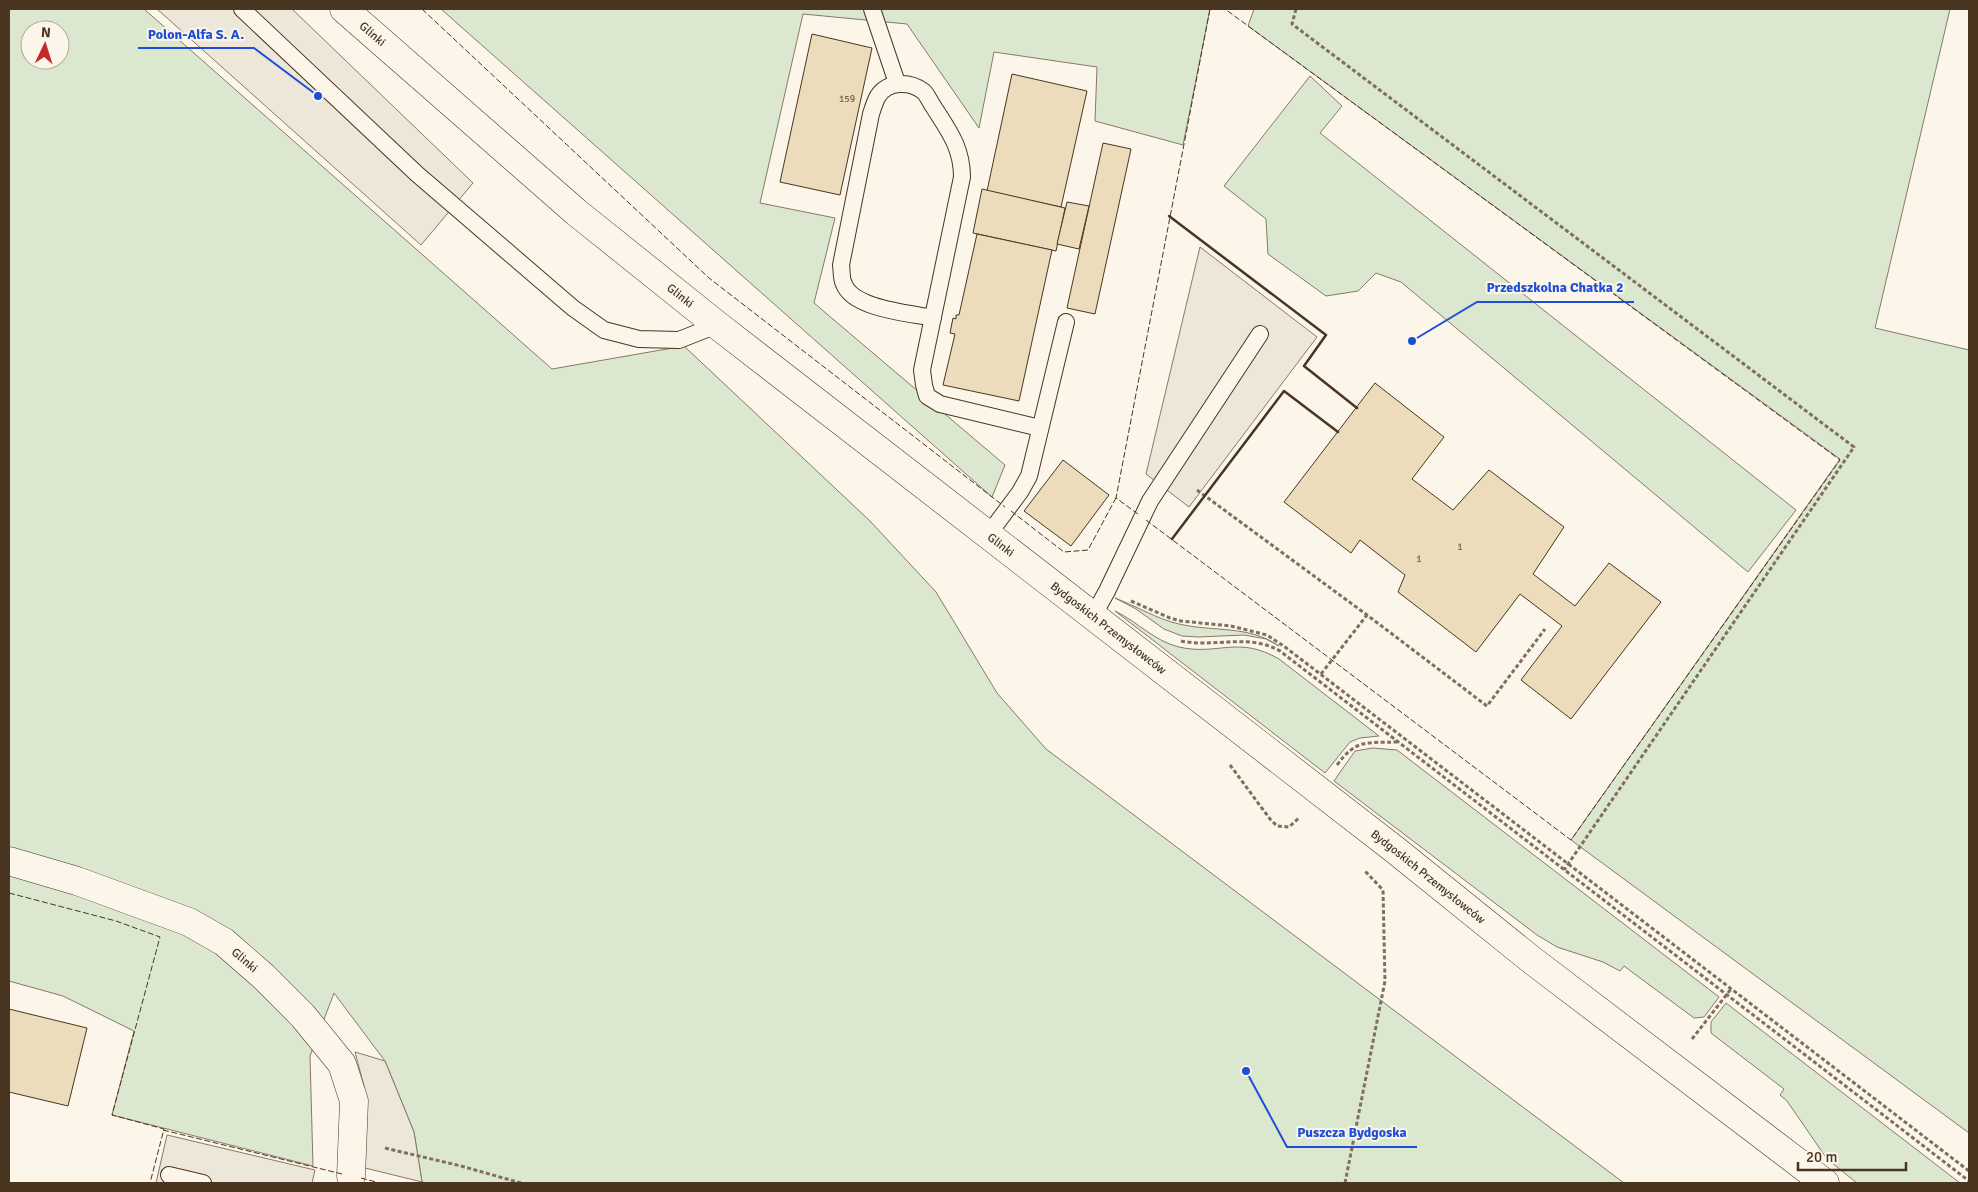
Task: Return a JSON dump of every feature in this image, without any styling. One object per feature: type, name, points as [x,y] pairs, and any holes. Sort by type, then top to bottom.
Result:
[{"type":"street","name":"Glinki","points":[[344,9],[576,212],[717,325],[1031,568]]},
{"type":"street","name":"Bydgoskich Przemysłowców","points":[[1031,568],[1394,849],[1533,961],[1825,1183]]},
{"type":"street","name":"Glinki","points":[[9,861],[77,881],[190,922],[224,942],[263,976],[303,1016],[342,1064],[354,1101],[350,1180]]},
{"type":"lane","points":[[242,9],[417,174],[573,308],[604,330],[639,339],[679,340],[717,325]]},
{"type":"lane","points":[[872,9],[897,83]]},
{"type":"lane","points":[[933,318],[867,304],[851,296],[843,284],[841,264],[871,114],[877,96],[886,88],[897,83],[924,91],[955,141],[962,162],[962,177],[933,318],[922,370],[927,396],[940,404],[1040,428]]},
{"type":"lane","points":[[988,535],[1020,492],[1029,476],[1066,322]]},
{"type":"lane","points":[[1093,616],[1150,501],[1260,334]]},
{"type":"lane","points":[[169,1174],[203,1183]]},
{"type":"path","points":[[1296,9],[1292,24],[1854,447],[1564,870]]},
{"type":"path","points":[[1197,490],[1487,706],[1545,629]]},
{"type":"path","points":[[1107,591],[1181,621],[1231,626],[1267,634],[1969,1171]]},
{"type":"path","points":[[1321,674],[1367,615]]},
{"type":"path","points":[[1174,638],[1198,643],[1255,642],[1272,646],[1280,651],[1969,1181]]},
{"type":"path","points":[[1345,1183],[1385,981],[1383,890],[1364,869]]},
{"type":"path","points":[[1692,1039],[1731,989]]},
{"type":"path","points":[[352,1141],[461,1166],[521,1183]]},
{"type":"green space","points":[[9,9],[144,9],[552,369],[684,346],[870,521],[936,592],[997,693],[1046,749],[1624,1183],[427,1183],[422,1182],[414,1132],[385,1061],[334,993],[310,1056],[313,1166],[112,1115],[134,1031],[63,996],[9,981]]},
{"type":"green space","points":[[441,9],[1210,9],[1183,145],[1095,121],[1097,67],[994,52],[979,128],[907,24],[803,14],[760,203],[835,218],[814,303],[1005,465],[992,497]]},
{"type":"green space","points":[[1254,9],[1950,9],[1875,328],[1969,350],[1969,1133],[1571,840],[1840,459],[1248,26]]},
{"type":"green space","points":[[1310,76],[1342,106],[1320,133],[1796,510],[1748,572],[1401,282],[1376,273],[1358,291],[1326,296],[1268,254],[1266,219],[1224,186]]},
{"type":"green space","points":[[1115,598],[1171,622],[1243,632],[1267,639],[1279,646],[1266,639],[1244,635],[1182,636],[1164,629],[1136,609]]},
{"type":"green space","points":[[1115,611],[1154,636],[1179,647],[1205,649],[1240,647],[1265,652],[1279,659],[1379,736],[1360,738],[1350,742],[1325,773]]},
{"type":"green space","points":[[1373,748],[1397,750],[1719,997],[1704,1017],[1694,1018],[1624,966],[1620,971],[1603,962],[1557,947],[1537,935],[1334,781],[1355,751]]},
{"type":"green space","points":[[1726,1003],[1960,1183],[1857,1183],[1827,1159],[1787,1101],[1780,1095],[1784,1089],[1711,1033],[1711,1022]]},
{"type":"shaded area","points":[[157,9],[292,9],[473,183],[421,245]]},
{"type":"shaded area","points":[[1200,247],[1317,337],[1189,507],[1146,474]]},
{"type":"shaded area","points":[[355,1052],[385,1061],[414,1132],[422,1182],[361,1167],[364,1086]]},
{"type":"shaded area","points":[[167,1135],[315,1170],[312,1183],[156,1183]]},
{"type":"building","points":[[812,34],[872,48],[840,195],[780,182]]},
{"type":"building","points":[[1012,74],[1087,91],[1061,207],[987,191]]},
{"type":"building","points":[[1103,143],[1131,149],[1095,314],[1067,308]]},
{"type":"building","points":[[982,189],[1065,208],[1056,251],[973,233]]},
{"type":"building","points":[[1067,202],[1089,206],[1079,249],[1057,244]]},
{"type":"building","points":[[977,234],[1052,250],[1019,401],[943,385],[955,334],[950,333],[953,318],[956,319],[956,315],[959,315]]},
{"type":"building","points":[[1375,383],[1444,437],[1412,479],[1453,510],[1489,470],[1564,527],[1533,574],[1575,606],[1609,563],[1661,602],[1571,719],[1521,680],[1562,626],[1520,594],[1476,652],[1398,592],[1405,575],[1360,540],[1351,553],[1284,502]]},
{"type":"building","points":[[1063,460],[1109,495],[1071,546],[1024,511]]},
{"type":"building","points":[[9,1009],[87,1028],[68,1106],[9,1092]]},
{"type":"fence","points":[[422,9],[709,278],[1005,507]]},
{"type":"fence","points":[[1138,514],[1116,498],[1210,9]]},
{"type":"fence","points":[[1146,520],[1571,840],[1840,460],[1225,9]]},
{"type":"fence","points":[[1011,511],[1064,552],[1088,550],[1117,496]]},
{"type":"fence","points":[[9,893],[116,921],[160,937],[112,1115],[164,1129],[150,1183]]},
{"type":"fence","points":[[163,1130],[342,1174]]},
{"type":"fence","points":[[361,1178],[380,1183]]},
{"type":"wall","points":[[1169,216],[1326,335],[1304,366],[1357,408]]},
{"type":"wall","points":[[1172,539],[1284,391],[1338,432]]},
{"type":"place","name":"Polon-Alfa S. A.","points":[[318,96]]},
{"type":"place","name":"Przedszkolna Chatka 2","points":[[1412,341]]},
{"type":"place","name":"Puszcza Bydgoska","points":[[1246,1071]]}]
